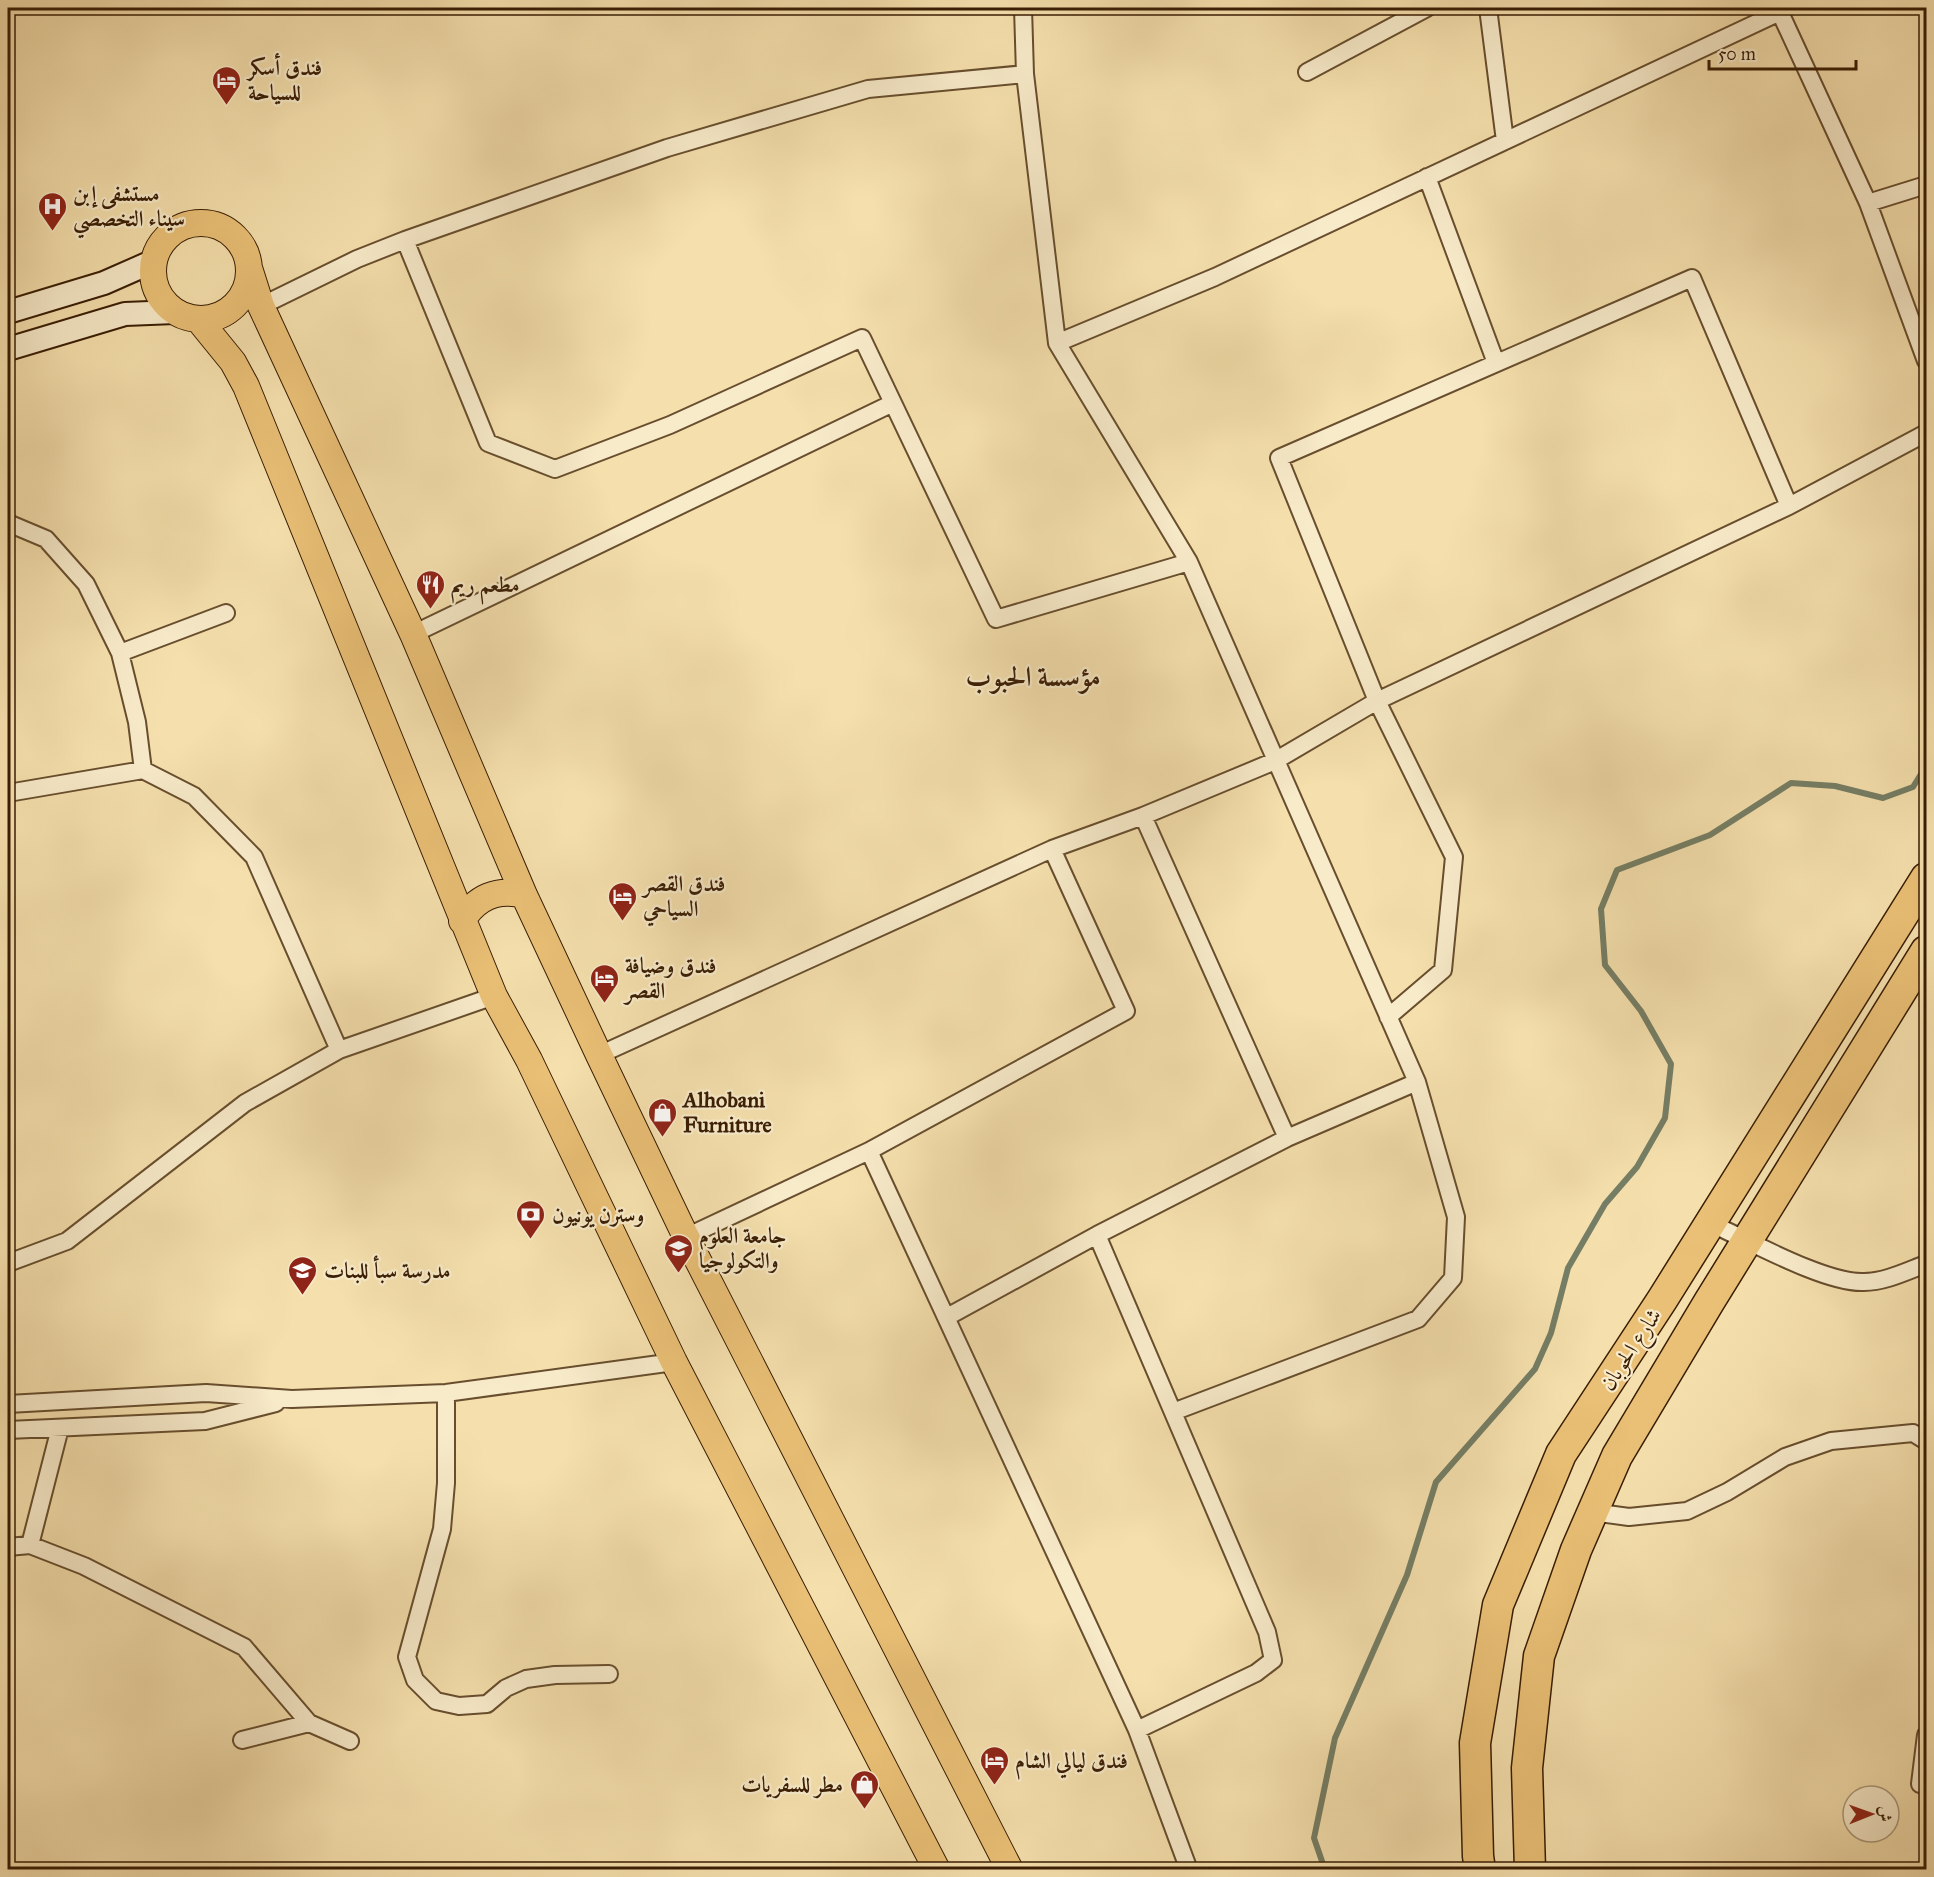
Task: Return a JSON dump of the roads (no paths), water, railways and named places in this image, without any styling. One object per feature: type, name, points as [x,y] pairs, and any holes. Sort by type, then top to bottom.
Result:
[{"type":"highway","name":"شارع الحوبان","points":[[1480,1869],[1475,1743],[1498,1605],[1561,1454],[1710,1224],[1926,878]]},
{"type":"highway","name":"شارع الحوبان","points":[[1530,1869],[1527,1768],[1539,1656],[1576,1550],[1592,1512],[1617,1456],[1747,1240],[1926,951]]},
{"type":"main road","points":[[937,1869],[674,1362],[529,1060],[494,996],[246,386],[233,362],[186,316],[164,302],[156,289],[153,275],[154,261],[159,246],[169,234],[182,226],[205,223],[226,230],[238,240],[246,253],[261,306],[413,634],[524,895],[599,1055],[686,1237],[1010,1869]]},
{"type":"main road","points":[[8,312],[104,283],[154,261]]},
{"type":"main road","points":[[8,349],[125,314],[214,318],[229,311],[240,299],[247,285],[249,268]]},
{"type":"main road","points":[[462,921],[472,906],[488,896],[506,892],[524,895]]},
{"type":"street","points":[[1023,8],[1025,74],[1057,343],[1189,562],[1417,1082],[1456,1217],[1453,1278],[1418,1319],[1173,1412]]},
{"type":"street","points":[[1307,72],[1427,8]]},
{"type":"street","points":[[1488,8],[1504,141]]},
{"type":"street","points":[[1057,343],[1215,277],[1779,10],[1868,203],[1926,361]]},
{"type":"street","points":[[261,306],[357,259],[405,240],[667,148],[868,89],[1025,74]]},
{"type":"street","points":[[1427,177],[1496,363]]},
{"type":"street","points":[[1868,203],[1926,185]]},
{"type":"street","points":[[405,240],[488,443],[555,469],[670,425],[862,338],[996,619],[1189,562]]},
{"type":"street","points":[[1388,1017],[1443,970],[1454,857],[1377,701],[1279,458],[1692,278],[1789,506]]},
{"type":"street","points":[[413,634],[893,403]]},
{"type":"street","points":[[599,1055],[1052,849],[1143,816],[1275,761],[1377,701],[1789,506],[1926,433]]},
{"type":"street","points":[[8,523],[46,539],[87,584],[120,653],[137,722],[143,770]]},
{"type":"street","points":[[120,653],[226,613]]},
{"type":"street","points":[[8,793],[143,770],[194,796],[254,857],[339,1050]]},
{"type":"street","points":[[1143,816],[1287,1138]]},
{"type":"street","points":[[686,1237],[869,1151],[1126,1011],[1052,849]]},
{"type":"street","points":[[8,1263],[67,1241],[244,1103],[339,1050],[494,996]]},
{"type":"street","points":[[947,1317],[1097,1235],[1287,1138],[1417,1082]]},
{"type":"street","points":[[869,1151],[1137,1730],[1189,1869]]},
{"type":"street","points":[[1710,1224],[1826,1275],[1850,1282],[1879,1281],[1926,1264]]},
{"type":"street","points":[[1097,1235],[1267,1632],[1273,1660],[1256,1673],[1137,1730]]},
{"type":"street","points":[[8,1404],[206,1393],[292,1399],[446,1393],[674,1362]]},
{"type":"street","points":[[446,1393],[446,1483],[442,1529],[407,1657],[415,1680],[436,1701],[459,1706],[487,1704],[506,1688],[526,1679],[555,1675],[609,1674]]},
{"type":"street","points":[[8,1430],[205,1421],[292,1399]]},
{"type":"street","points":[[30,1545],[60,1428]]},
{"type":"street","points":[[1592,1512],[1629,1517],[1686,1511],[1727,1492],[1785,1457],[1831,1441],[1913,1433],[1926,1441]]},
{"type":"street","points":[[8,1547],[30,1545],[84,1566],[244,1647],[309,1723],[350,1741]]},
{"type":"street","points":[[242,1740],[309,1723]]},
{"type":"street","points":[[1920,1784],[1926,1735]]},
{"type":"waterway","points":[[1325,1870],[1314,1838],[1335,1738],[1407,1575],[1436,1482],[1535,1369],[1551,1333],[1568,1268],[1605,1204],[1637,1167],[1665,1118],[1671,1064],[1641,1011],[1605,965],[1601,909],[1617,870],[1710,835],[1791,783],[1835,786],[1883,798],[1913,787],[1926,766]]},
{"type":"place","name":"فندق أسكر للسياحة","points":[[227,106]]},
{"type":"place","name":"مستشفى إبن سيناء التخصصي","points":[[52,232]]},
{"type":"place","name":"مطعم ريم","points":[[430,610]]},
{"type":"place","name":"فندق القصر السياحي","points":[[622,922]]},
{"type":"place","name":"فندق وضيافة القصر","points":[[604,1004]]},
{"type":"place","name":"Alhobani Furniture","points":[[662,1138]]},
{"type":"place","name":"وسترن يونيون","points":[[531,1240]]},
{"type":"place","name":"جامعة العلوم والتكولوجيا","points":[[678,1274]]},
{"type":"place","name":"مدرسة سبأ للبنات","points":[[303,1296]]},
{"type":"place","name":"فندق ليالي الشام","points":[[994,1786]]},
{"type":"place","name":"مطر للسفريات","points":[[864,1810]]},
{"type":"district","name":"مؤسسة الحبوب","points":[[1033,676]]}]
